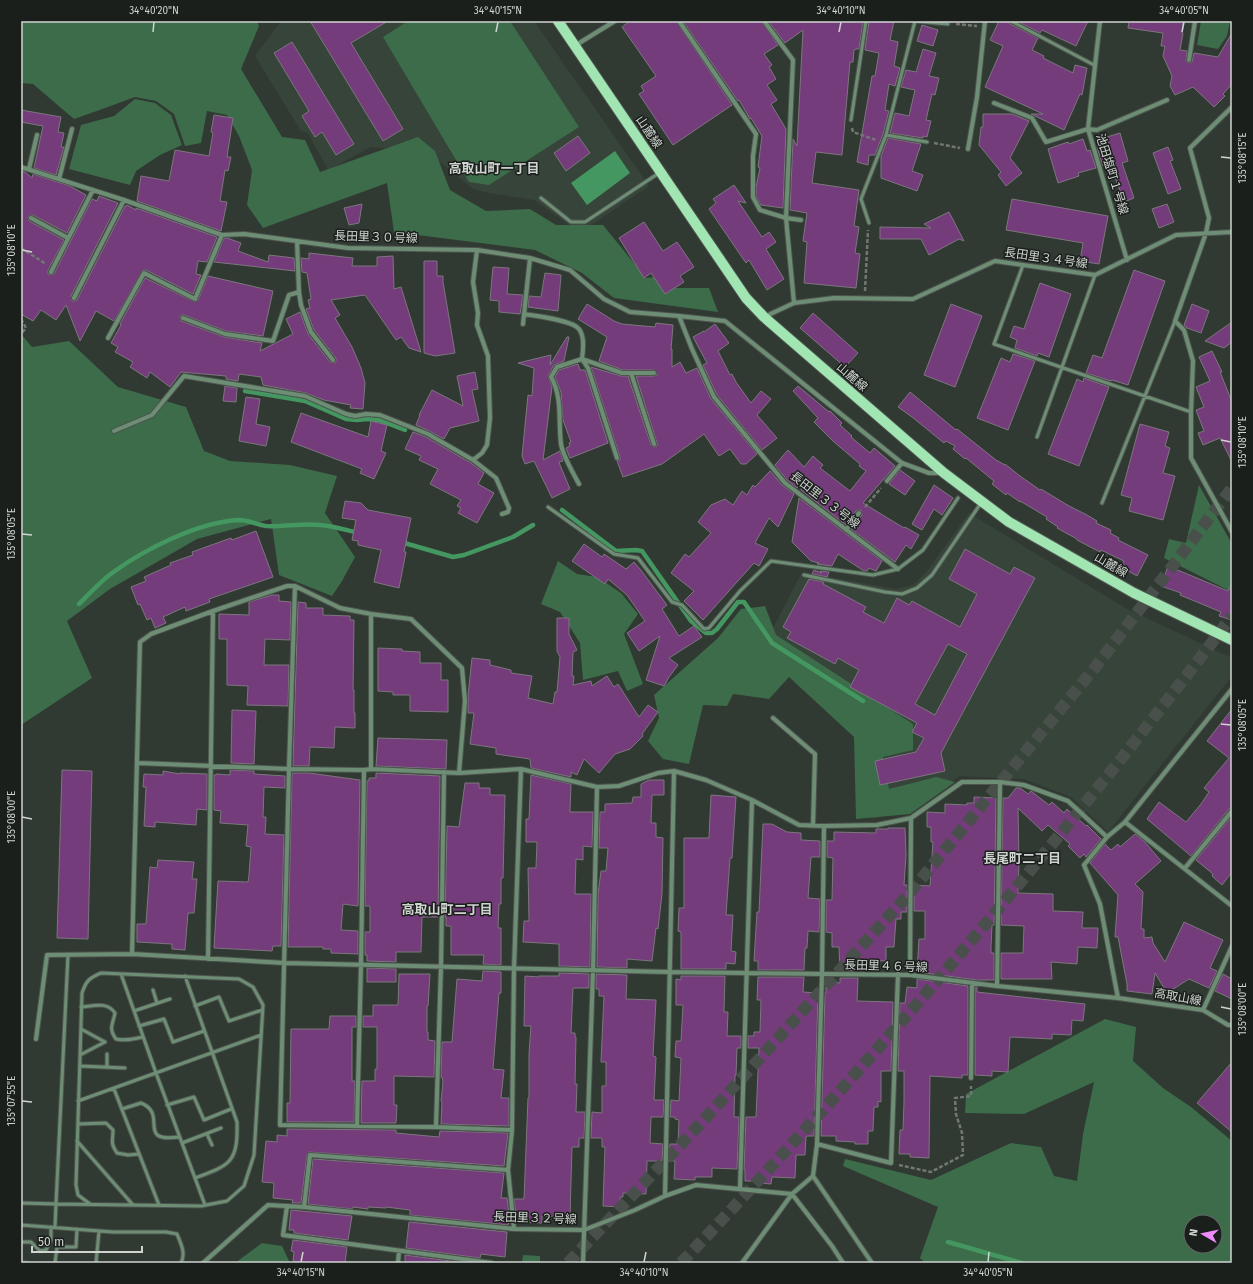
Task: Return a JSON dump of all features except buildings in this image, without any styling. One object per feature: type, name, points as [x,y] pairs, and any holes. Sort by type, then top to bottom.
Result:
[{"type":"main road","name":"山麓線","points":[[558,21],[746,298],[764,317],[944,473],[1009,522],[1134,593],[1232,640]]},
{"type":"street","points":[[575,46],[615,21]]},
{"type":"street","points":[[679,21],[756,134],[753,156],[753,197],[760,210],[786,218],[801,220]]},
{"type":"street","points":[[764,21],[793,60],[786,218],[794,303]]},
{"type":"street","points":[[968,149],[977,97],[985,21]]},
{"type":"street","name":"池田塩町１号線","points":[[1100,21],[1088,129],[1127,260]]},
{"type":"street","points":[[1189,60],[1195,21]]},
{"type":"street","points":[[994,103],[1032,118],[1046,142],[1088,129],[1097,130],[1167,100]]},
{"type":"street","points":[[1232,107],[1190,148],[1209,218],[1206,233],[1175,321],[1184,330],[1193,361],[1191,458],[1232,532]]},
{"type":"street","points":[[59,179],[72,129]]},
{"type":"street","points":[[29,169],[37,135]]},
{"type":"street","name":"長田里３０号線","points":[[21,167],[124,200],[222,235],[244,234],[348,248],[477,250],[530,258],[570,270],[604,299],[630,312],[725,321],[902,463]]},
{"type":"street","points":[[52,270],[93,190]]},
{"type":"street","points":[[74,298],[124,200]]},
{"type":"street","points":[[31,218],[68,238]]},
{"type":"street","name":"長田里３４号線","points":[[764,317],[794,303],[834,298],[913,299],[995,261],[1095,275],[1176,235],[1232,232]]},
{"type":"street","points":[[108,338],[144,273],[195,299],[222,235]]},
{"type":"street","points":[[297,241],[301,305],[311,332],[333,360]]},
{"type":"street","points":[[473,460],[482,453],[487,445],[490,418],[488,356],[477,325],[478,313],[473,282],[477,250]]},
{"type":"street","points":[[523,324],[530,258]]},
{"type":"street","points":[[183,318],[225,334],[273,341],[289,295],[299,292]]},
{"type":"street","points":[[524,314],[569,322],[578,328],[583,342],[582,360],[588,368],[617,458]]},
{"type":"street","name":"長田里３３号線","points":[[679,316],[714,397],[785,483],[898,569]]},
{"type":"street","points":[[578,484],[561,446],[560,405],[556,386],[551,377],[557,367],[582,360],[622,373],[654,373]]},
{"type":"street","points":[[631,373],[654,444]]},
{"type":"street","points":[[114,431],[152,415],[184,376],[305,396],[346,414],[355,416],[366,414],[380,415],[428,434],[473,460],[496,478],[509,508],[508,512],[502,514]]},
{"type":"street","points":[[887,481],[902,463],[930,473],[944,473]]},
{"type":"street","points":[[846,530],[859,513]]},
{"type":"street","points":[[132,954],[140,642],[151,634],[287,586],[295,586],[340,608],[411,619],[462,668],[464,701],[458,773]]},
{"type":"street","points":[[295,586],[288,769],[285,963],[280,1124],[436,1126],[512,1130]]},
{"type":"street","points":[[208,959],[212,766],[213,611]]},
{"type":"street","points":[[371,614],[371,769]]},
{"type":"street","points":[[1118,998],[1100,904],[1084,865],[1107,837],[1125,822],[1232,689]]},
{"type":"street","points":[[773,718],[815,754],[813,826]]},
{"type":"street","points":[[138,763],[288,769],[371,769],[458,773],[521,769],[597,786],[619,786],[658,773],[674,771],[706,780],[752,800],[799,825],[813,826],[877,825],[911,818],[962,782],[1000,782],[1024,785],[1068,801],[1107,837]]},
{"type":"street","points":[[514,1229],[508,1170],[512,1130],[514,968],[521,769]]},
{"type":"street","points":[[357,1125],[364,770]]},
{"type":"street","points":[[665,1196],[674,771]]},
{"type":"street","points":[[436,1126],[441,966],[444,772]]},
{"type":"street","points":[[997,986],[1000,782]]},
{"type":"street","points":[[583,1263],[593,971],[597,786]]},
{"type":"street","points":[[740,1189],[752,800]]},
{"type":"street","points":[[1185,868],[1232,811]]},
{"type":"street","points":[[910,975],[911,818]]},
{"type":"street","points":[[1125,822],[1232,906]]},
{"type":"street","points":[[824,826],[822,974],[816,1144],[813,1176],[872,1263]]},
{"type":"street","points":[[1203,1010],[1232,946]]},
{"type":"street","name":"長田里４６号線","points":[[36,1039],[46,955],[132,954],[285,963],[593,971],[898,974],[1118,998]]},
{"type":"street","points":[[816,1144],[891,1163],[898,974]]},
{"type":"street","points":[[971,1078],[972,983]]},
{"type":"street","name":"高取山線","points":[[1118,998],[1203,1010],[1228,1025],[1232,1025]]},
{"type":"street","points":[[304,1208],[310,1155],[508,1170]]},
{"type":"street","points":[[742,1263],[792,1194],[813,1176]]},
{"type":"street","name":"長田里３２号線","points":[[203,1263],[268,1205],[514,1229],[584,1230],[635,1210],[665,1196],[696,1185],[792,1194]]},
{"type":"street","points":[[792,1194],[832,1246],[843,1263]]},
{"type":"street","points":[[287,1206],[283,1235],[492,1263]]},
{"type":"street","points":[[398,1263],[400,1251]]},
{"type":"street","points":[[448,1263],[449,1257]]},
{"type":"lane","points":[[851,120],[866,21]]},
{"type":"lane","points":[[868,223],[861,199],[886,135],[915,21],[948,24]]},
{"type":"lane","points":[[1011,21],[1094,66]]},
{"type":"lane","points":[[886,135],[927,142]]},
{"type":"lane","points":[[541,198],[571,222],[585,222],[660,172]]},
{"type":"lane","points":[[1023,265],[994,344],[1191,412]]},
{"type":"lane","points":[[1037,437],[1095,275]]},
{"type":"lane","points":[[1102,503],[1175,321]]},
{"type":"lane","points":[[548,507],[614,554],[638,558],[672,602],[682,605],[704,629],[709,628],[740,591],[771,561],[873,575],[898,569],[923,550],[958,498]]},
{"type":"lane","points":[[804,575],[885,592],[902,594],[918,588],[932,575],[982,501]]},
{"type":"lane","points":[[21,1242],[30,1242],[40,1251],[46,1250],[51,1240],[56,1204],[68,955]]},
{"type":"lane","points":[[21,1203],[205,1206],[227,1201],[244,1186],[254,1155],[263,1005],[254,987],[239,978],[101,973],[92,976],[85,984],[82,994],[81,1007],[76,1185],[78,1195],[90,1204]]},
{"type":"lane","points":[[121,974],[167,1105],[205,1206]]},
{"type":"lane","points":[[184,976],[236,1122],[237,1138],[234,1156],[226,1165],[195,1178]]},
{"type":"lane","points":[[153,990],[157,1003]]},
{"type":"lane","points":[[195,1006],[220,997],[229,1021],[262,1010]]},
{"type":"lane","points":[[134,1011],[170,999]]},
{"type":"lane","points":[[81,1007],[101,1004],[111,1008],[114,1013],[111,1023],[112,1033],[116,1039],[130,1040],[143,1037]]},
{"type":"lane","points":[[139,1026],[164,1019],[173,1042],[204,1031]]},
{"type":"lane","points":[[80,1055],[105,1042],[81,1029]]},
{"type":"lane","points":[[78,1101],[261,1035]]},
{"type":"lane","points":[[107,1054],[107,1067]]},
{"type":"lane","points":[[80,1066],[125,1068]]},
{"type":"lane","points":[[114,1088],[159,1206]]},
{"type":"lane","points":[[167,1105],[194,1098],[204,1120],[231,1109]]},
{"type":"lane","points":[[122,1109],[141,1102],[147,1105],[154,1114],[154,1129],[156,1134],[161,1138],[167,1139],[179,1137]]},
{"type":"lane","points":[[78,1124],[92,1122],[106,1123],[113,1130],[112,1147],[117,1153],[128,1155],[139,1154]]},
{"type":"lane","points":[[182,1143],[221,1128]]},
{"type":"lane","points":[[207,1134],[212,1145]]},
{"type":"lane","points":[[77,1141],[133,1205]]},
{"type":"lane","points":[[21,1225],[113,1232],[166,1232],[177,1234],[183,1247],[184,1258],[181,1263]]},
{"type":"lane","points":[[56,1263],[57,1246],[76,1248],[77,1229]]},
{"type":"lane","points":[[96,1263],[99,1231]]},
{"type":"lane","points":[[21,1263],[27,1263]]},
{"type":"path","points":[[948,24],[984,26]]},
{"type":"path","points":[[851,120],[853,132],[872,139]]},
{"type":"path","points":[[945,145],[951,146]]},
{"type":"path","points":[[865,299],[868,238]]},
{"type":"path","points":[[21,248],[52,270]]},
{"type":"path","points":[[21,319],[26,328],[21,334]]},
{"type":"path","points":[[859,513],[887,481]]},
{"type":"path","points":[[891,1163],[931,1172],[962,1155],[962,1133],[956,1114],[955,1098],[971,1096],[971,1078]]},
{"type":"shaded area","points":[[21,21],[257,21],[259,26],[241,69],[282,137],[305,140],[320,172],[418,137],[435,151],[450,190],[486,211],[530,209],[556,225],[603,225],[646,278],[665,276],[672,288],[709,288],[718,312],[614,298],[582,273],[535,250],[394,232],[387,183],[263,228],[247,205],[252,170],[239,136],[227,115],[207,111],[201,143],[185,146],[174,114],[156,101],[135,97],[74,119],[33,84],[21,83]]},
{"type":"shaded area","points":[[281,21],[534,21],[649,186],[584,230],[572,227],[534,200],[488,193],[473,189],[421,146],[384,148],[371,147],[328,170],[308,133],[301,131],[255,56]]},
{"type":"shaded area","points":[[408,21],[510,21],[579,127],[489,185],[469,182],[383,37]]},
{"type":"shaded area","points":[[1201,21],[1230,21],[1227,36],[1218,49],[1197,45]]},
{"type":"shaded area","points":[[135,99],[155,103],[171,115],[182,145],[160,155],[136,171],[130,185],[69,169],[81,125],[114,116]]},
{"type":"shaded area","points":[[615,151],[630,173],[587,205],[571,183]]},
{"type":"shaded area","points":[[21,334],[32,347],[69,341],[118,387],[186,407],[204,451],[230,461],[290,465],[337,476],[325,513],[355,557],[332,596],[279,575],[271,519],[197,539],[110,589],[67,621],[92,678],[21,725]]},
{"type":"shaded area","points":[[1199,485],[1232,544],[1232,592],[1164,558],[1169,539],[1186,543]]},
{"type":"shaded area","points":[[969,513],[1127,609],[1232,658],[1232,676],[1108,832],[1071,797],[1024,779],[960,776],[908,810],[873,819],[865,701],[770,634],[802,572],[896,589],[913,585],[927,571]]},
{"type":"shaded area","points":[[558,561],[577,574],[597,577],[621,593],[638,614],[624,634],[643,684],[627,691],[618,671],[583,680],[580,643],[560,612],[541,604]]},
{"type":"shaded area","points":[[765,606],[776,635],[913,724],[913,750],[883,757],[889,789],[936,777],[955,782],[910,814],[856,819],[854,737],[789,677],[769,699],[733,694],[727,706],[703,705],[689,764],[663,759],[648,741],[659,718],[654,695],[718,638],[741,609]]},
{"type":"shaded area","points":[[1105,1019],[1136,1027],[1133,1061],[1163,1088],[1191,1107],[1232,1141],[1232,1263],[925,1263],[920,1258],[938,1207],[843,1166],[845,1159],[931,1180],[1011,1143],[1041,1147],[1054,1176],[1077,1181],[1083,1134],[1094,1082],[1024,1114],[965,1113],[966,1094]]},
{"type":"shaded area","points":[[262,1243],[282,1246],[290,1263],[235,1263]]},
{"type":"shaded area","points":[[523,1255],[540,1256],[540,1263],[522,1263]]},
{"type":"waterway","points":[[245,391],[305,401],[346,419],[379,420],[405,430]]},
{"type":"waterway","points":[[562,510],[616,551],[642,551],[691,621],[706,633],[712,633],[717,629],[738,602],[744,602],[772,643],[863,701]]},
{"type":"waterway","points":[[79,604],[103,580],[125,564],[172,538],[206,526],[239,520],[266,526],[307,524],[335,527],[359,533]]},
{"type":"waterway","points":[[401,542],[453,557],[464,555],[513,537],[533,525]]},
{"type":"waterway","points":[[948,1242],[1022,1263]]},
{"type":"tunnel","points":[[568,1263],[701,1123],[908,895],[1097,665],[1232,488]]},
{"type":"tunnel","points":[[681,1263],[754,1186],[896,1028],[966,947],[1101,784],[1232,616]]},
{"type":"district","name":"高取山町一丁目","points":[[494,168]]},
{"type":"district","name":"長尾町二丁目","points":[[1022,858]]},
{"type":"district","name":"高取山町二丁目","points":[[447,909]]}]
